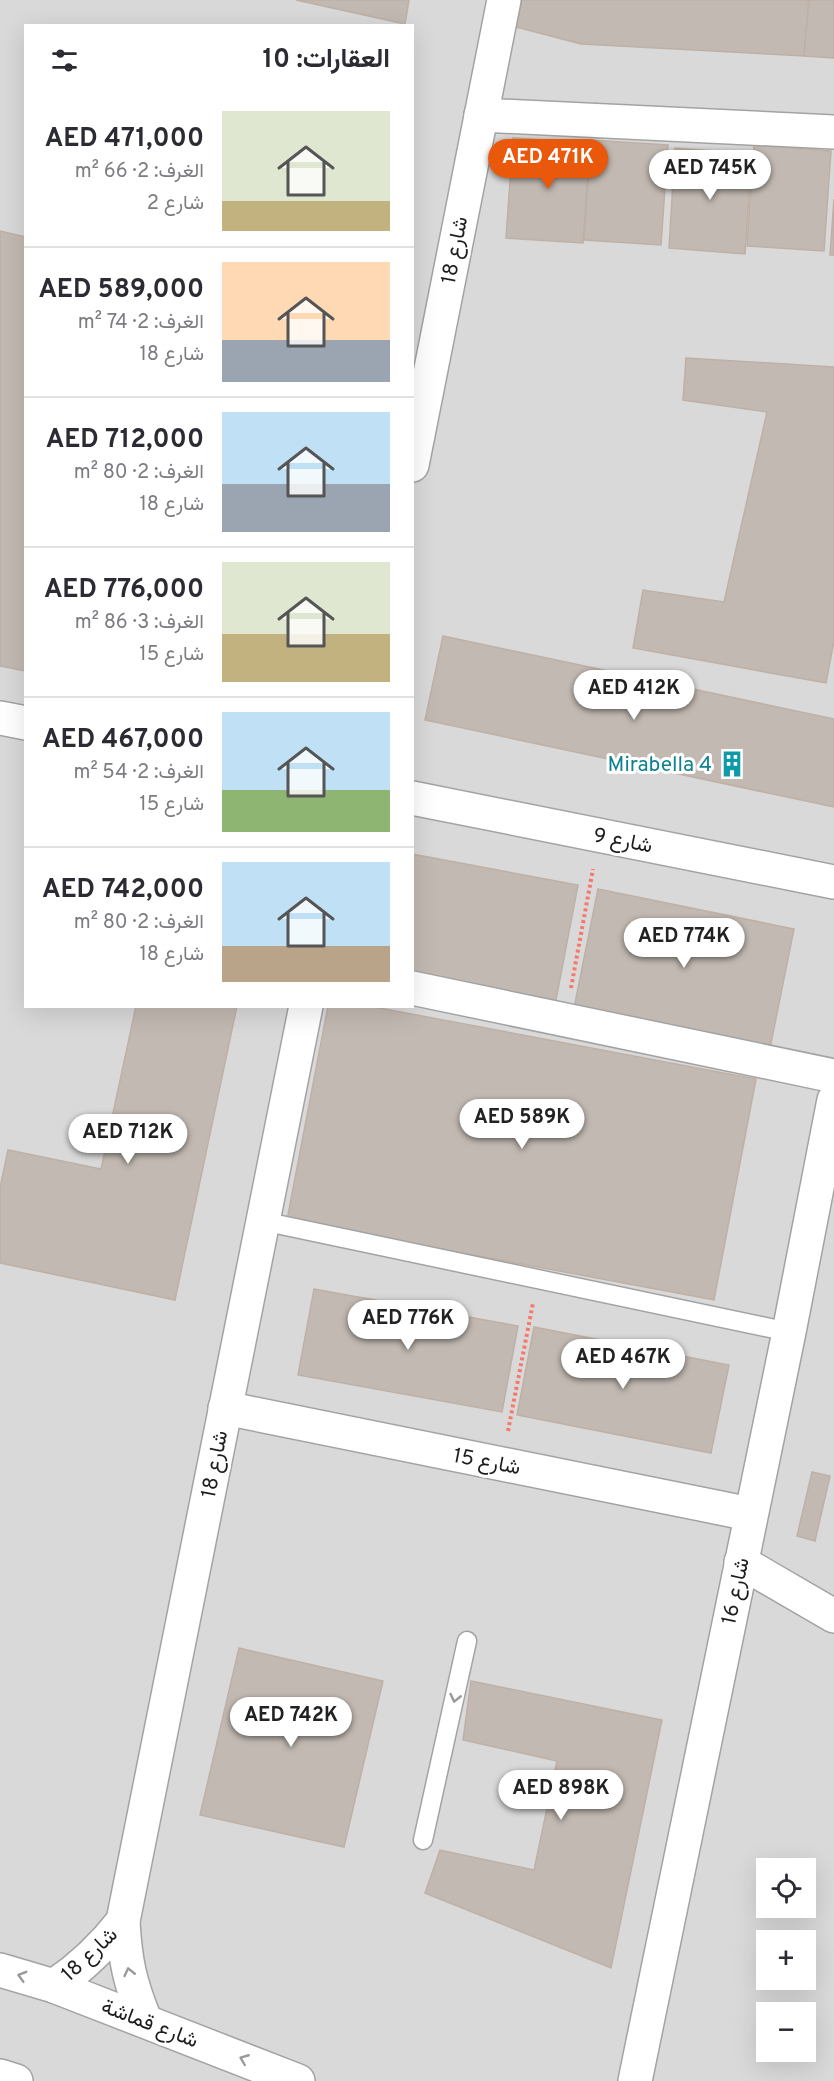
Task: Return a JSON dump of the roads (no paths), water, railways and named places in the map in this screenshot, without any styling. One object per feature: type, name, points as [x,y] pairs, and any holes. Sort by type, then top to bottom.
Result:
[{"type":"street","name":"شارع 18","points":[[414,455],[504,0]]},
{"type":"street","points":[[481,115],[834,132]]},
{"type":"street","points":[[0,718],[24,723]]},
{"type":"street","name":"شارع 9","points":[[414,798],[834,882]]},
{"type":"street","points":[[414,988],[834,1076]]},
{"type":"street","name":"شارع 18","points":[[145,2020],[132,1989],[125,1955],[123,1921],[306,1008]]},
{"type":"street","name":"شارع 16","points":[[635,2081],[789,1332],[834,1100]]},
{"type":"street","name":"شارع 15","points":[[225,1408],[750,1514]]},
{"type":"street","points":[[741,1562],[834,1616]]},
{"type":"street","name":"شارع 18","points":[[54,1986],[88,1961],[123,1921]]},
{"type":"street","name":"شارع قماشة","points":[[0,1970],[54,1986],[298,2081]]},
{"type":"street","points":[[0,2076],[16,2081]]},
{"type":"lane","points":[[262,1221],[789,1332]]},
{"type":"lane","points":[[423,1840],[468,1641]]},
{"type":"place","name":"Mirabella 4","points":[[732,764]]}]
